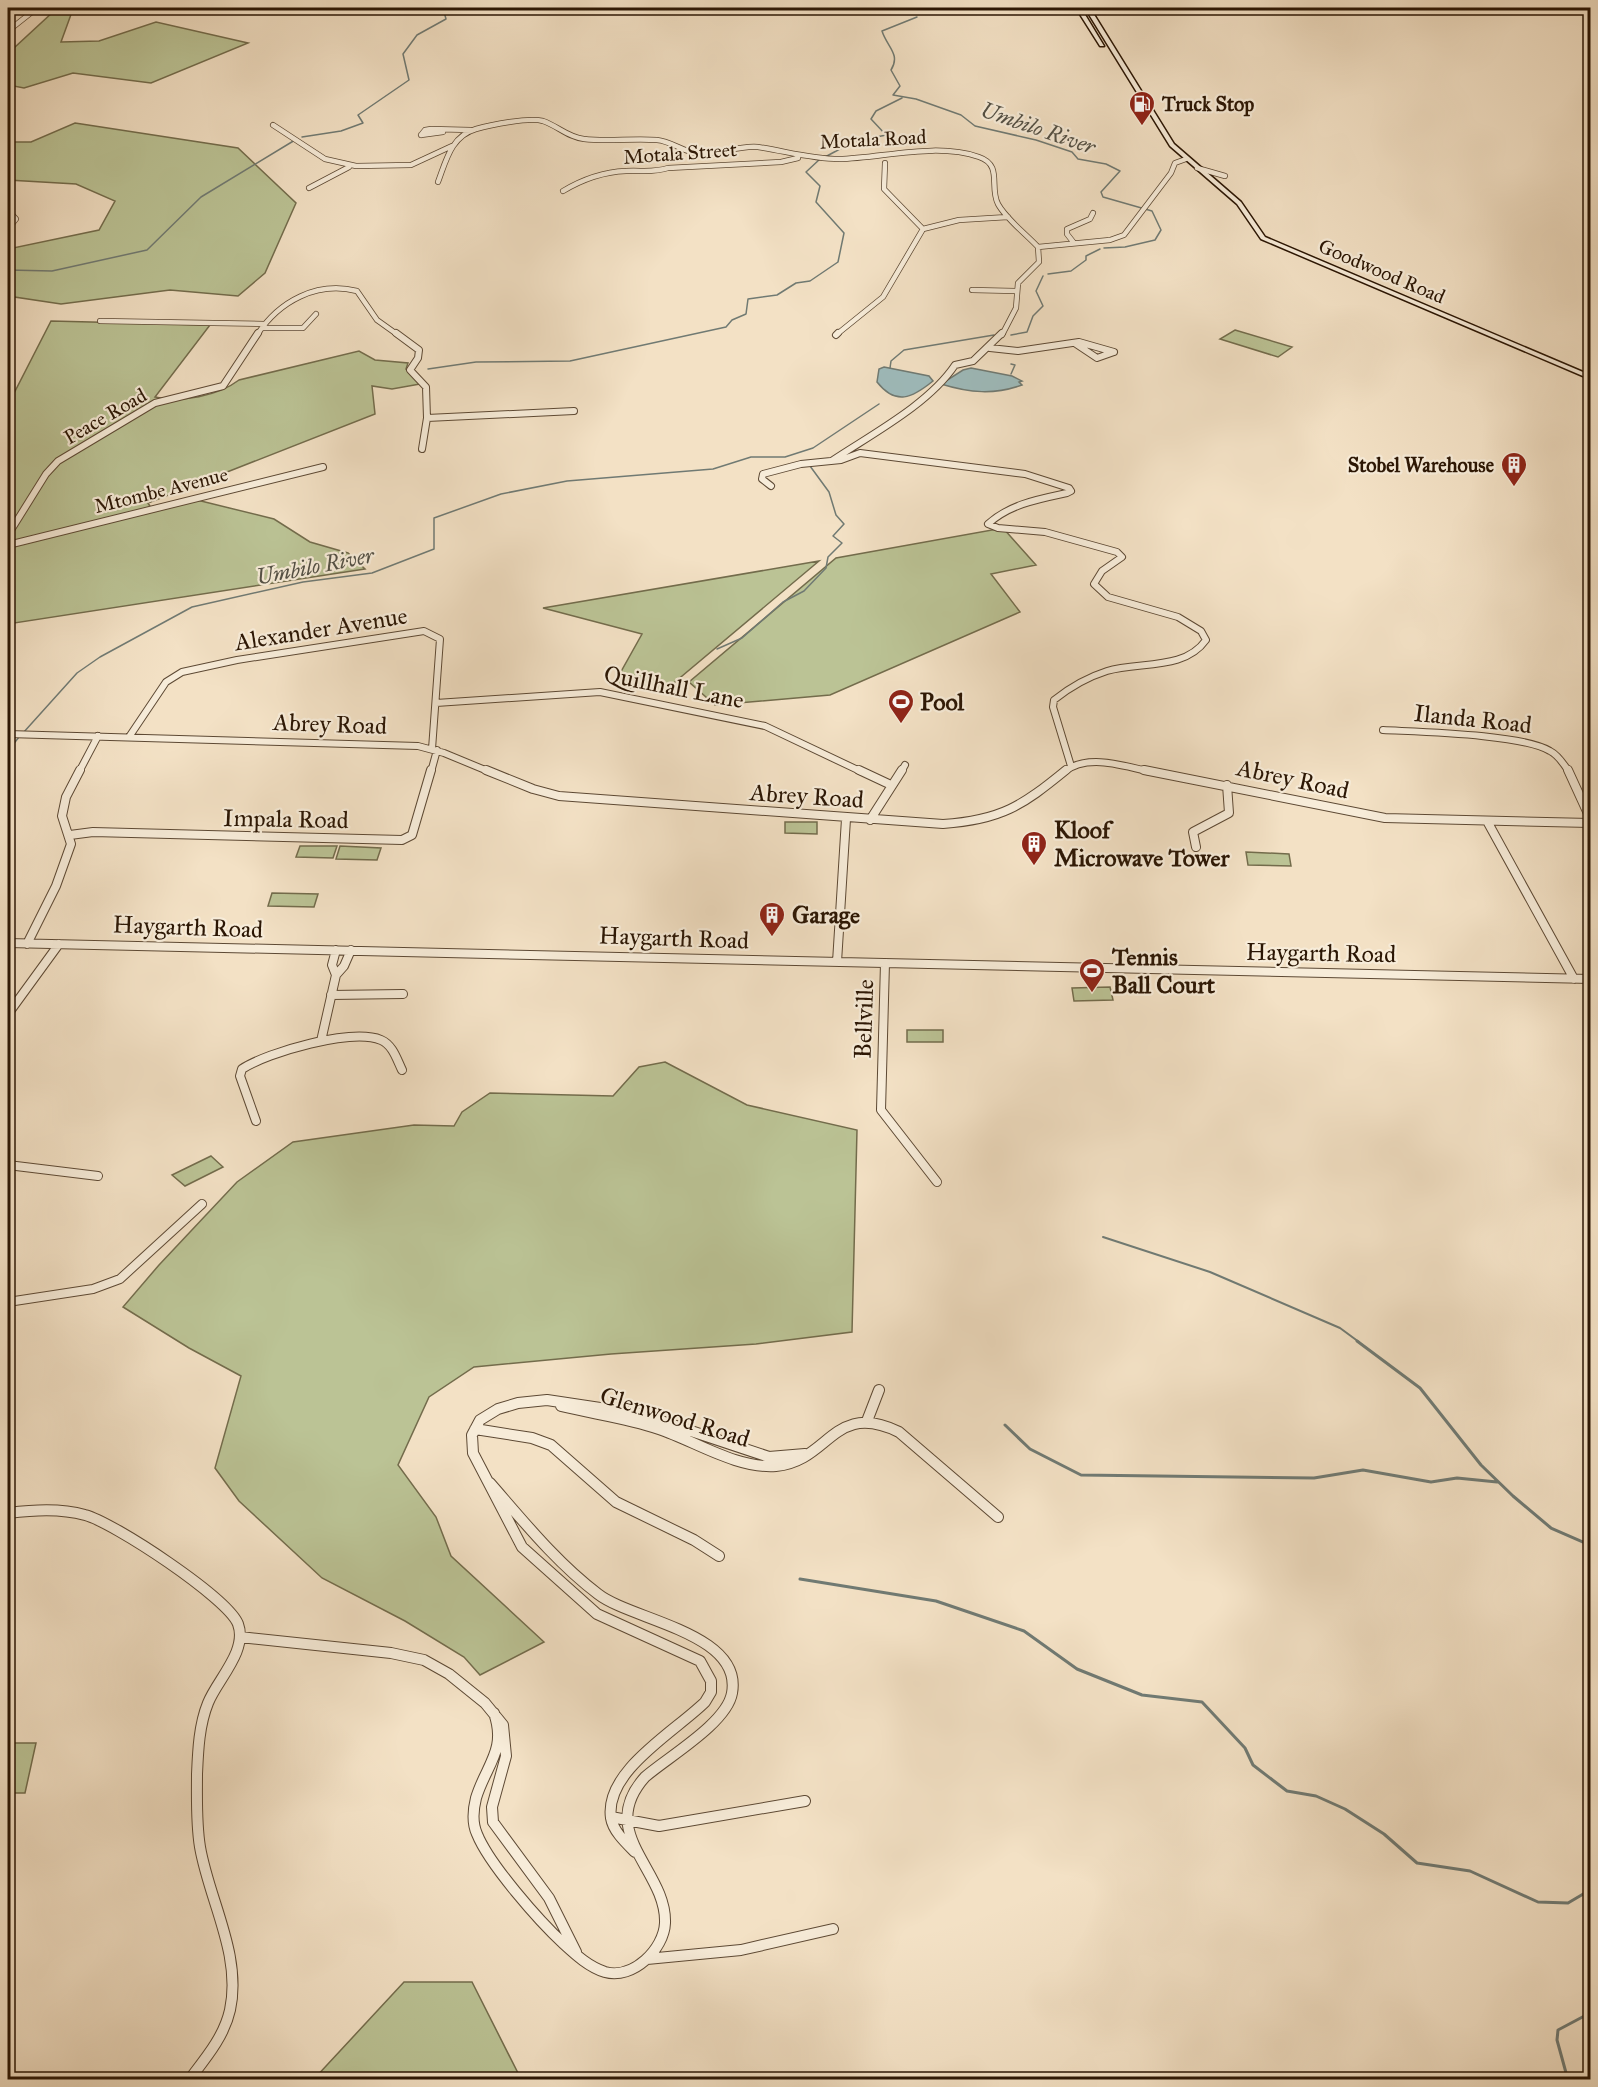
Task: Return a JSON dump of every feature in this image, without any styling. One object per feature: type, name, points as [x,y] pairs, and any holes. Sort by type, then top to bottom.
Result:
[{"type":"street","points":[[8,32],[32,12],[33,8]]},
{"type":"street","points":[[1079,8],[1106,51],[1127,72]]},
{"type":"street","points":[[1087,8],[1127,72]]},
{"type":"street","name":"Goodwood Road","points":[[1127,72],[1172,145],[1193,166],[1239,203],[1260,234],[1268,241],[1590,377]]},
{"type":"street","name":"Motala Road","points":[[463,130],[536,120],[547,122],[564,134],[582,139],[618,142],[658,140],[686,151],[704,154],[759,147],[802,156],[857,159],[938,152],[981,157],[993,166],[997,203],[1038,247]]},
{"type":"street","points":[[273,125],[325,159],[356,166]]},
{"type":"street","points":[[431,129],[463,130],[421,135],[425,130],[431,129]]},
{"type":"street","points":[[309,188],[341,169],[356,166],[411,165],[452,146],[474,130]]},
{"type":"street","points":[[438,182],[452,146]]},
{"type":"street","name":"Motala Street","points":[[563,191],[584,178],[621,171],[651,173],[668,168],[781,162],[802,156]]},
{"type":"street","points":[[833,460],[900,415],[947,377],[955,365],[974,360],[990,348],[1001,336],[1013,316],[1016,308],[1016,291],[1020,281],[1039,262],[1038,247],[1122,236],[1171,173],[1175,163],[1186,159]]},
{"type":"street","points":[[885,163],[884,189],[923,229]]},
{"type":"street","points":[[1193,166],[1225,176],[1212,180]]},
{"type":"street","points":[[8,210],[16,219],[8,229]]},
{"type":"street","points":[[1074,243],[1067,234],[1067,229],[1090,219],[1094,213]]},
{"type":"street","points":[[836,335],[883,297],[923,229],[956,220],[1008,217]]},
{"type":"street","name":"Peace Road","points":[[8,535],[53,465],[155,403],[223,386],[263,326],[294,298],[305,292],[333,287],[357,291],[377,320],[419,350],[418,358],[410,370],[426,385],[427,418],[422,449]]},
{"type":"street","points":[[972,290],[1016,291]]},
{"type":"street","points":[[100,321],[304,328],[316,314]]},
{"type":"street","points":[[990,348],[1012,351],[1069,342],[1088,343],[1114,352],[1104,358],[1096,357],[1081,346],[1069,342]]},
{"type":"street","points":[[427,418],[574,411]]},
{"type":"street","points":[[771,486],[762,478],[763,474],[801,464],[841,460],[856,453],[1025,474],[1068,487],[1070,492],[1027,502],[999,514],[988,524],[993,528],[1022,528],[1060,535],[1120,554],[1121,559],[1104,568],[1094,584],[1108,597],[1177,617],[1202,632],[1206,642],[1195,651],[1171,662],[1107,671],[1056,698],[1053,707],[1071,766]]},
{"type":"street","name":"Mtombe Avenue","points":[[8,545],[323,467]]},
{"type":"street","name":"Alexander Avenue","points":[[129,737],[166,682],[182,672],[228,661],[411,632],[431,633],[439,637],[434,750]]},
{"type":"street","name":"Quillhall Lane","points":[[436,703],[517,699],[585,691],[600,692],[762,724],[891,785]]},
{"type":"street","name":"Ilanda Road","points":[[1383,730],[1542,746],[1554,753],[1574,782],[1590,818]]},
{"type":"street","name":"Abrey Road","points":[[8,734],[434,750],[553,795],[846,819],[943,824],[992,818],[1032,798],[1071,766],[1096,762],[1117,763],[1227,784],[1385,818],[1590,823]]},
{"type":"street","points":[[27,944],[56,886],[71,844],[70,835],[64,828],[63,809],[98,736]]},
{"type":"street","name":"Impala Road","points":[[70,835],[93,832],[402,840],[412,835],[434,750]]},
{"type":"street","points":[[870,820],[905,765]]},
{"type":"street","points":[[1196,847],[1193,832],[1229,813],[1227,784]]},
{"type":"street","points":[[837,962],[846,819]]},
{"type":"street","points":[[1486,821],[1574,979]]},
{"type":"street","name":"Haygarth Road","points":[[8,943],[1590,980]]},
{"type":"street","points":[[8,1014],[59,944]]},
{"type":"street","points":[[336,950],[332,965],[336,975]]},
{"type":"street","points":[[321,1041],[336,975],[344,966],[351,950]]},
{"type":"street","name":"Bellville","points":[[885,963],[883,1115],[938,1182]]},
{"type":"street","points":[[331,995],[403,994]]},
{"type":"street","points":[[256,1121],[242,1082],[242,1069],[252,1062],[321,1041],[359,1036],[380,1039],[394,1053],[402,1070]]},
{"type":"street","points":[[8,1165],[76,1171],[98,1176]]},
{"type":"street","points":[[8,1302],[93,1289],[120,1279],[202,1204]]},
{"type":"street","points":[[879,1389],[867,1421],[887,1425],[899,1432],[998,1517]]},
{"type":"street","name":"Glenwood Road","points":[[475,1429],[484,1417],[498,1408],[531,1402],[637,1422],[764,1465],[786,1465],[841,1429],[867,1421]]},
{"type":"street","points":[[640,1858],[620,1834],[611,1817],[613,1797],[627,1772],[640,1757],[700,1707],[711,1692],[710,1676],[704,1665],[688,1654],[606,1618],[578,1599],[522,1547],[499,1507],[490,1483],[473,1453],[471,1441],[475,1429],[532,1438],[551,1445],[562,1452],[597,1489],[616,1502],[694,1540],[719,1556]]},
{"type":"street","points":[[490,1483],[548,1550],[601,1597],[699,1640],[720,1656],[732,1677],[732,1694],[724,1709],[643,1779],[626,1805],[626,1820],[640,1858],[658,1893],[664,1917],[662,1940],[647,1959],[633,1967],[610,1972],[598,1969],[578,1956],[531,1908],[474,1828],[475,1796],[500,1740],[494,1713]]},
{"type":"street","points":[[8,1513],[75,1513],[99,1520],[222,1604],[234,1616],[240,1637],[209,1701],[203,1719],[196,1812],[201,1860],[231,1956],[234,1988],[226,2024],[215,2048],[189,2079]]},
{"type":"street","points":[[240,1637],[336,1646],[424,1660],[449,1674],[494,1713],[503,1725],[506,1756],[492,1807],[493,1822],[549,1898],[578,1956]]},
{"type":"street","points":[[611,1817],[660,1826],[712,1819],[805,1801]]},
{"type":"street","points":[[647,1959],[689,1959],[721,1954],[789,1941],[833,1929]]},
{"type":"green space","points":[[73,9],[61,42],[99,41],[156,22],[248,43],[151,83],[73,73],[24,88],[8,85],[8,48],[15,47],[53,12]]},
{"type":"green space","points":[[75,123],[238,148],[296,203],[265,273],[238,296],[170,290],[61,304],[8,296],[8,249],[99,230],[115,201],[76,184],[8,180],[8,142],[31,142]]},
{"type":"green space","points":[[51,321],[210,325],[155,397],[165,399],[199,397],[221,390],[239,380],[359,351],[375,360],[408,363],[406,369],[420,384],[392,389],[372,386],[375,414],[148,503],[151,508],[197,500],[274,519],[310,542],[348,553],[365,569],[8,624],[8,405]]},
{"type":"green space","points":[[1235,330],[1292,347],[1278,357],[1220,339]]},
{"type":"green space","points":[[1003,528],[1036,565],[991,574],[1020,612],[830,695],[715,705],[689,682],[836,558]]},
{"type":"green space","points":[[819,561],[663,692],[613,686],[642,634],[543,608]]},
{"type":"green space","points":[[785,822],[817,822],[817,834],[785,833]]},
{"type":"green space","points":[[300,846],[337,846],[333,858],[296,857]]},
{"type":"green space","points":[[340,846],[381,848],[377,860],[336,859]]},
{"type":"green space","points":[[1246,852],[1289,854],[1291,866],[1248,865]]},
{"type":"green space","points":[[272,893],[318,894],[314,907],[268,906]]},
{"type":"green space","name":"Tennis Ball Court","points":[[1110,987],[1113,1000],[1074,1001],[1072,988]]},
{"type":"green space","points":[[907,1030],[943,1030],[943,1042],[907,1042]]},
{"type":"green space","points":[[665,1062],[747,1105],[857,1130],[852,1332],[756,1344],[611,1354],[474,1367],[429,1397],[398,1465],[436,1517],[451,1556],[544,1642],[480,1675],[464,1657],[405,1621],[322,1578],[239,1501],[215,1468],[241,1376],[189,1348],[123,1307],[237,1182],[293,1142],[414,1125],[454,1126],[462,1112],[490,1093],[613,1096],[639,1067]]},
{"type":"green space","points":[[211,1156],[223,1167],[185,1186],[172,1175]]},
{"type":"green space","points":[[8,1743],[36,1743],[25,1793],[8,1793]]},
{"type":"green space","points":[[404,1982],[472,1982],[521,2079],[314,2079]]},
{"type":"water","points":[[884,367],[929,376],[933,381],[918,392],[898,397],[884,390],[877,382],[879,369]]},
{"type":"water","points":[[971,368],[1012,376],[1022,381],[1019,382],[1022,385],[982,392],[941,384],[963,370]]},
{"type":"waterway","points":[[302,137],[341,131],[363,123],[358,115],[409,80],[403,54],[417,35],[446,19],[443,8]]},
{"type":"waterway","name":"Umbilo River","points":[[906,8],[917,14]]},
{"type":"waterway","name":"Umbilo River","points":[[917,17],[882,31],[894,55],[891,70],[900,86],[893,95],[916,99],[961,115],[975,126],[1036,140],[1072,152],[1078,159],[1106,164],[1120,171],[1101,192],[1103,197],[1152,211],[1161,230],[1155,240],[1125,247],[1104,248]]},
{"type":"waterway","points":[[825,157],[853,142],[886,135],[871,119],[876,111],[902,98]]},
{"type":"waterway","points":[[8,270],[52,271],[147,250],[201,197],[295,140]]},
{"type":"waterway","points":[[428,369],[476,362],[570,361],[726,327],[732,320],[746,314],[748,299],[777,295],[796,283],[810,281],[838,262],[844,233],[816,202],[820,186],[806,172],[820,159]]},
{"type":"waterway","name":"Umbilo River","points":[[1048,274],[1071,271],[1086,260],[1086,256],[1100,249]]},
{"type":"waterway","name":"Umbilo River","points":[[1011,335],[1027,332],[1033,316],[1043,306],[1036,291],[1043,276]]},
{"type":"waterway","name":"Umbilo River","points":[[890,368],[891,361],[904,350],[994,335]]},
{"type":"waterway","name":"Umbilo River","points":[[1011,364],[1015,365],[1011,374]]},
{"type":"waterway","name":"Umbilo River","points":[[23,733],[77,673],[100,657],[192,607],[303,582],[372,573],[434,549],[434,518],[501,494],[567,481],[713,469],[751,457],[785,457],[813,448],[879,404]]},
{"type":"waterway","points":[[717,649],[742,638],[783,602],[804,591],[826,568],[828,557],[842,543],[833,536],[844,524],[836,515],[829,492],[810,466]]},
{"type":"waterway","name":"Umbilo River","points":[[8,751],[19,737]]},
{"type":"waterway","points":[[1103,1237],[1210,1272],[1340,1328],[1359,1342]]},
{"type":"waterway","points":[[1357,1341],[1420,1388],[1481,1465],[1513,1496],[1551,1528],[1590,1545]]},
{"type":"waterway","points":[[1005,1425],[1030,1449],[1081,1475],[1314,1478],[1363,1470],[1431,1482],[1457,1478],[1497,1482]]},
{"type":"waterway","points":[[800,1579],[936,1601],[1024,1631],[1077,1669],[1142,1695],[1202,1702],[1245,1748],[1253,1765],[1287,1791],[1316,1796],[1345,1809],[1384,1834],[1417,1863],[1470,1871],[1538,1902],[1568,1903],[1590,1890]]},
{"type":"waterway","points":[[1568,2080],[1557,2040],[1558,2030],[1590,2013]]},
{"type":"place","name":"Truck Stop","points":[[1142,127]]},
{"type":"place","name":"Stobel Warehouse","points":[[1514,488]]},
{"type":"place","name":"Pool","points":[[901,725]]},
{"type":"place","name":"Kloof Microwave Tower","points":[[1034,867]]},
{"type":"place","name":"Garage","points":[[772,938]]},
{"type":"place","name":"Tennis Ball Court","points":[[1092,994]]}]
